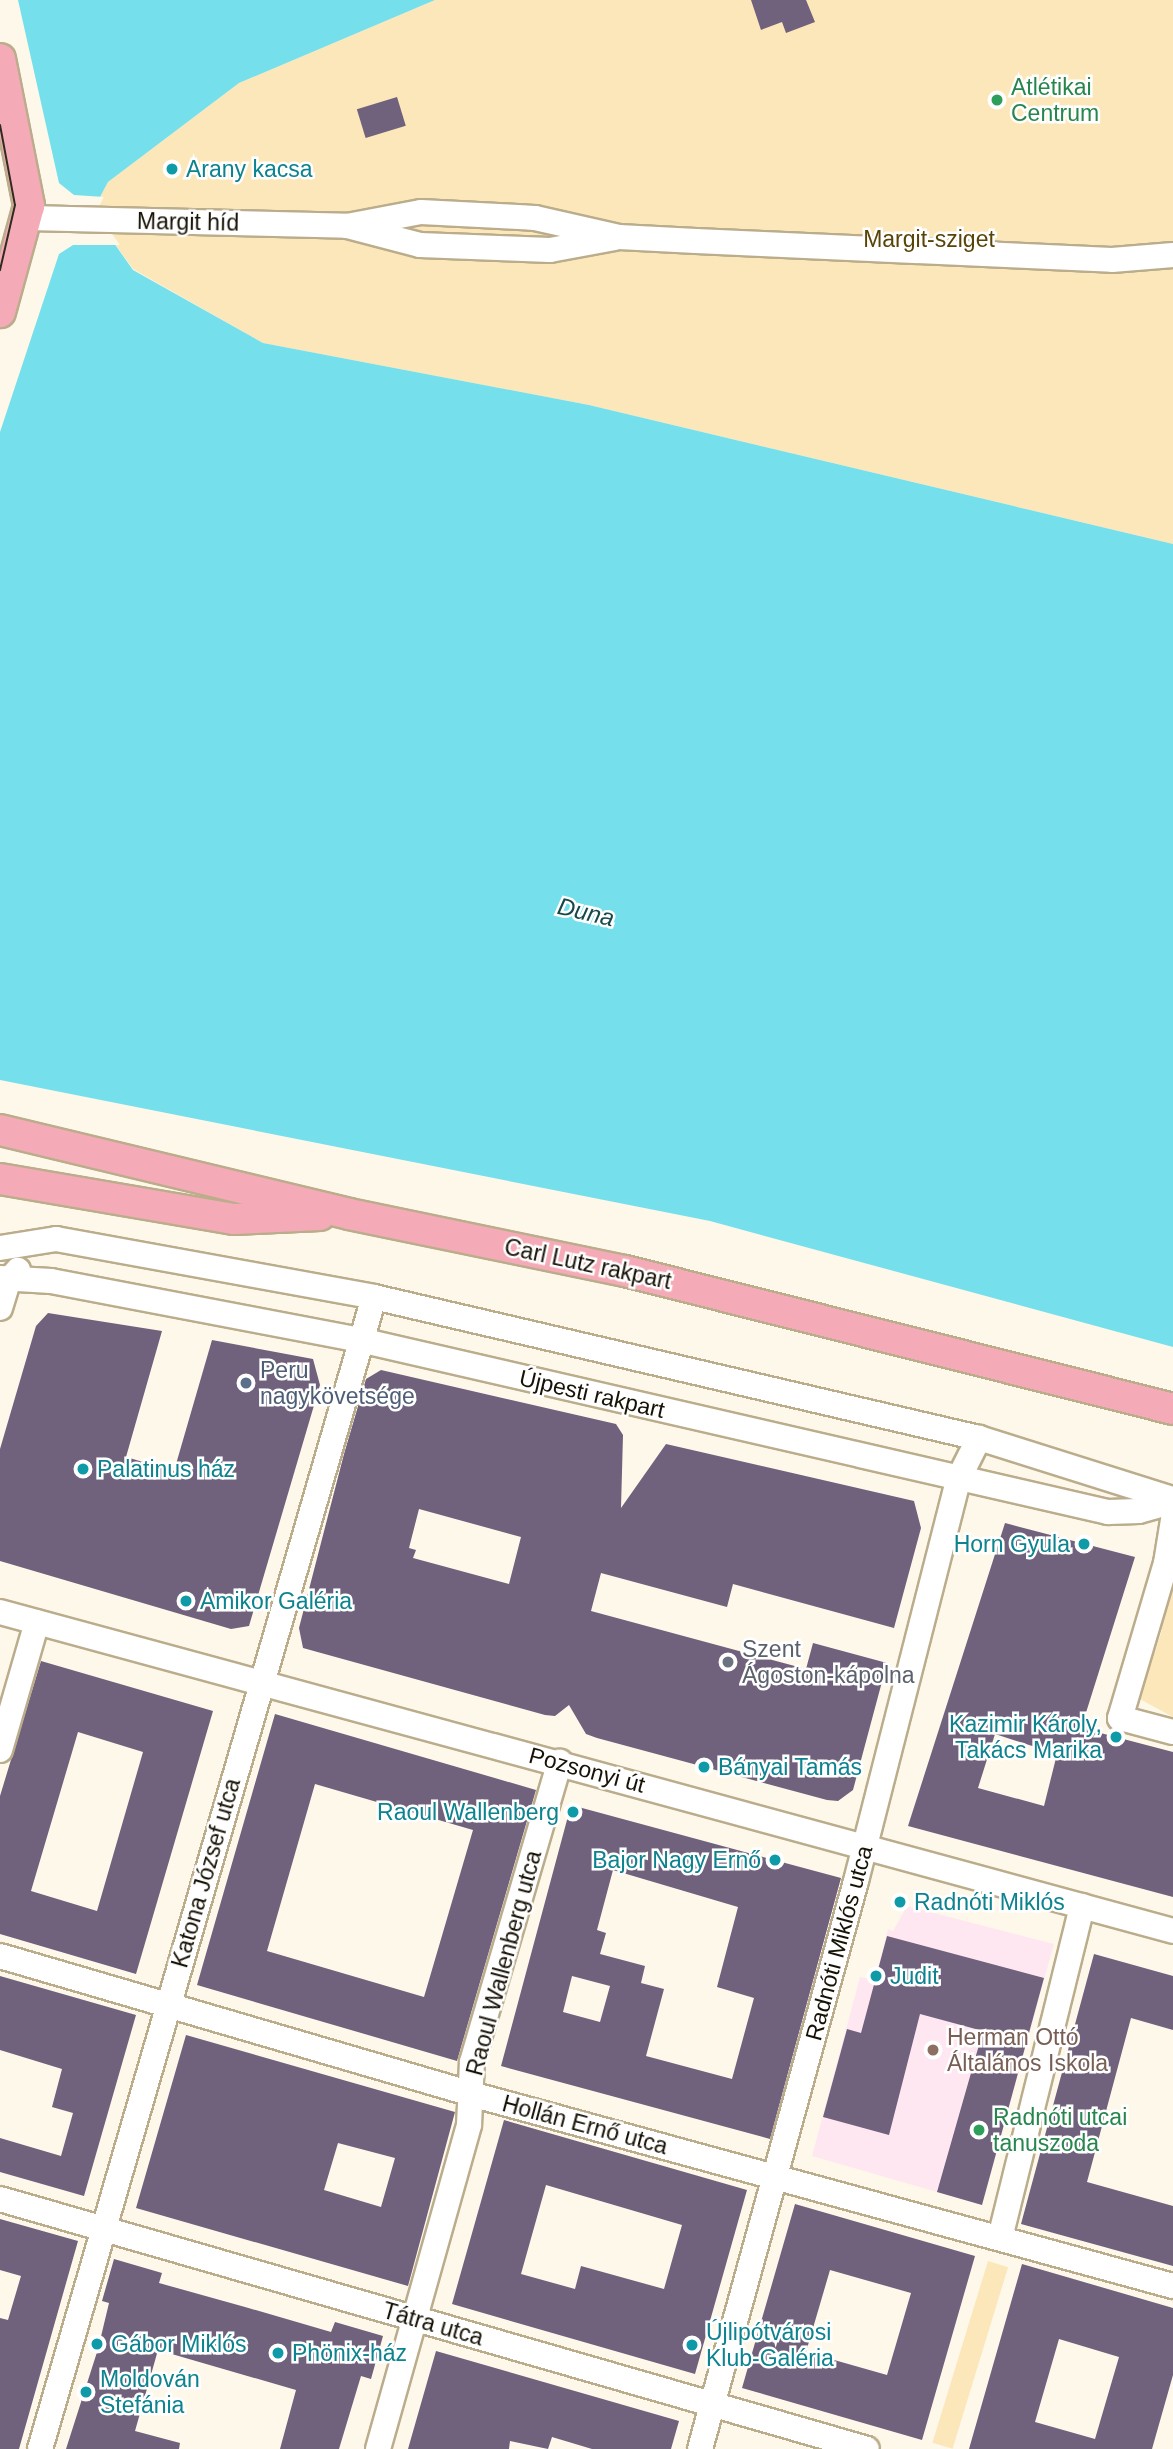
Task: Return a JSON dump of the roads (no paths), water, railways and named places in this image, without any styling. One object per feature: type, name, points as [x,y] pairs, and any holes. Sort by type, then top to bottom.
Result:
[{"type":"main road","points":[[0,58],[25,175],[29,218],[0,312]]},
{"type":"main road","name":"Carl Lutz rakpart","points":[[0,1130],[349,1214],[625,1271],[1173,1409]]},
{"type":"main road","points":[[0,1179],[234,1219],[349,1214]]},
{"type":"street","points":[[347,226],[421,212],[558,221],[619,237]]},
{"type":"street","name":"Margit híd","points":[[29,218],[347,226]]},
{"type":"street","points":[[347,226],[398,243],[533,250],[619,237],[1112,260],[1173,256]]},
{"type":"street","points":[[0,1308],[4,1280],[56,1239]]},
{"type":"street","name":"Újpesti rakpart","points":[[0,1248],[56,1239],[373,1297],[979,1438],[1173,1500]]},
{"type":"street","name":"Újpesti rakpart","points":[[4,1280],[51,1281],[360,1340],[1123,1514],[1173,1500]]},
{"type":"street","name":"Katona József utca","points":[[40,2449],[373,1297]]},
{"type":"street","name":"Radnóti Miklós utca","points":[[700,2449],[777,2176],[959,1478],[979,1438]]},
{"type":"street","points":[[1173,1520],[1166,1563],[1120,1718],[1173,1732]]},
{"type":"street","name":"Pozsonyi út","points":[[0,1612],[560,1762],[1173,1931]]},
{"type":"street","points":[[0,1750],[37,1622]]},
{"type":"street","name":"Raoul Wallenberg utca","points":[[378,2449],[469,2125],[472,2062],[560,1762]]},
{"type":"street","points":[[1000,2238],[1082,1906]]},
{"type":"street","name":"Hollán Ernő utca","points":[[0,1956],[471,2094],[1173,2286]]},
{"type":"street","name":"Tátra utca","points":[[0,2199],[867,2449]]},
{"type":"water","name":"Duna","points":[[0,0],[435,0],[239,83],[108,182],[92,212],[133,270],[263,343],[589,405],[1173,544],[1173,1347],[710,1221],[0,1080]]},
{"type":"tram line","points":[[0,125],[15,205],[0,270]]},
{"type":"place","name":"Atlétikai Centrum","points":[[997,100]]},
{"type":"place","name":"Arany kacsa","points":[[172,169]]},
{"type":"place","name":"Peru nagykövetsége","points":[[246,1383]]},
{"type":"place","name":"Palatinus ház","points":[[83,1469]]},
{"type":"place","name":"Horn Gyula","points":[[1084,1544]]},
{"type":"place","name":"Amikor Galéria","points":[[186,1601]]},
{"type":"place","name":"Szent Ágoston-kápolna","points":[[728,1662]]},
{"type":"place","name":"Kazimir Károly, Takács Marika","points":[[1116,1737]]},
{"type":"place","name":"Bányai Tamás","points":[[704,1767]]},
{"type":"place","name":"Raoul Wallenberg","points":[[573,1812]]},
{"type":"place","name":"Bajor Nagy Ernő","points":[[775,1860]]},
{"type":"place","name":"Radnóti Miklós","points":[[900,1902]]},
{"type":"place","name":"Judit","points":[[876,1976]]},
{"type":"place","name":"Herman Ottó Általános Iskola","points":[[933,2050]]},
{"type":"place","name":"Radnóti utcai tanuszoda","points":[[979,2130]]},
{"type":"place","name":"Gábor Miklós","points":[[97,2344]]},
{"type":"place","name":"Újlipótvárosi Klub-Galéria","points":[[692,2345]]},
{"type":"place","name":"Phönix-ház","points":[[278,2353]]},
{"type":"place","name":"Moldován Stefánia","points":[[86,2392]]},
{"type":"park label","name":"Margit-sziget","points":[[929,239]]}]
